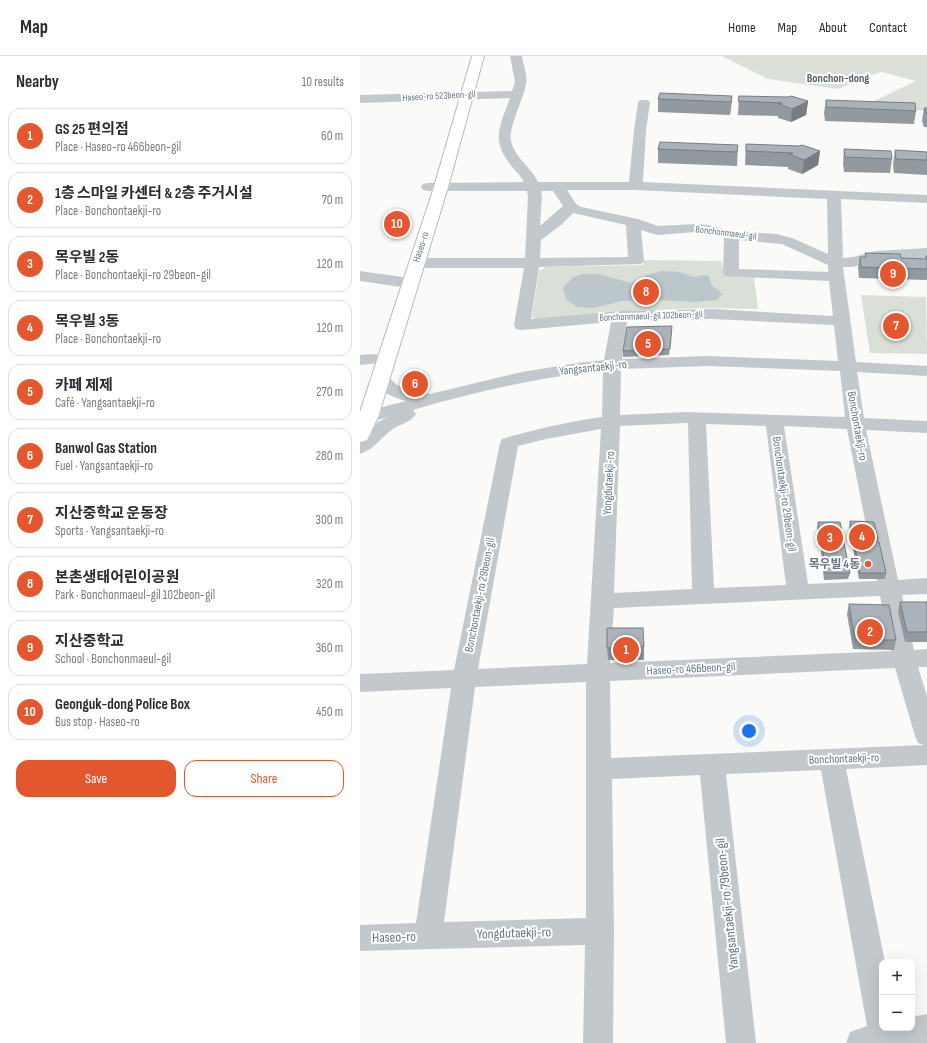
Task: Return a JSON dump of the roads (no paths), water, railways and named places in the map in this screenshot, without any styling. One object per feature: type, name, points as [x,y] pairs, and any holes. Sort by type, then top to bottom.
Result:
[{"type":"main road","name":"Haseo-ro","points":[[360,393],[366,360],[402,282],[416,263],[435,187],[461,95],[468,56]]},
{"type":"main road","name":"Haseo-ro","points":[[449,110],[461,95],[478,56]]},
{"type":"main road","name":"Haseo-ro","points":[[431,173],[435,187]]},
{"type":"main road","name":"Haseo-ro","points":[[422,201],[435,187]]},
{"type":"main road","name":"Haseo-ro","points":[[360,436],[364,418],[380,378],[415,224]]},
{"type":"street","points":[[516,56],[521,82],[505,131],[504,140],[512,158],[528,176],[533,186]]},
{"type":"street","name":"Haseo-ro 523beon-gil","points":[[360,99],[517,94]]},
{"type":"street","points":[[636,186],[640,130],[644,103]]},
{"type":"street","name":"Bonchonmaeul-gil 102beon-gil","points":[[533,186],[534,196],[532,226],[534,238],[532,264],[522,325],[620,316],[712,314],[843,321]]},
{"type":"street","points":[[435,187],[636,186],[927,199]]},
{"type":"street","points":[[534,238],[556,222],[571,207],[558,187]]},
{"type":"street","name":"Bonchontaekji-ro","points":[[834,195],[836,270],[855,423],[904,660],[927,736]]},
{"type":"street","name":"Bonchonmaeul-gil","points":[[571,207],[577,210],[633,222],[657,231],[696,228],[708,229],[732,235],[776,238],[787,241],[836,270],[853,262],[876,256],[927,253]]},
{"type":"street","points":[[416,263],[532,264],[636,261],[633,222]]},
{"type":"street","points":[[732,235],[731,273],[836,270]]},
{"type":"street","points":[[360,276],[402,282]]},
{"type":"street","name":"Yongdutaekji-ro","points":[[598,1043],[600,931],[598,673],[603,601],[611,422],[612,364],[620,316]]},
{"type":"street","name":"Yangsantaekji-ro","points":[[364,418],[470,388],[522,377],[612,364],[740,360],[927,371]]},
{"type":"street","points":[[380,378],[391,391],[400,394],[432,399]]},
{"type":"street","points":[[360,448],[385,426],[432,399]]},
{"type":"street","name":"Bonchontaekji-ro 29beon-gil","points":[[428,936],[464,679],[509,443],[529,436],[611,422],[664,418],[774,420],[927,427]]},
{"type":"street","points":[[698,418],[703,596]]},
{"type":"street","name":"Bonchontaekji-ro 29beon-gil","points":[[774,420],[798,592]]},
{"type":"street","points":[[603,601],[927,586]]},
{"type":"street","name":"Haseo-ro 466beon-gil","points":[[360,683],[927,658]]},
{"type":"street","name":"Bonchontaekji-ro","points":[[712,764],[927,755]]},
{"type":"street","points":[[832,759],[877,1034],[927,1029]]},
{"type":"street","points":[[599,769],[712,764]]},
{"type":"street","name":"Yangsantaekji-ro 79beon-gil","points":[[712,764],[741,1043]]},
{"type":"street","name":"Yongdutaekji-ro","points":[[428,936],[600,931]]},
{"type":"street","name":"Haseo-ro","points":[[360,938],[428,936]]},
{"type":"place","name":"Geonguk-dong Police Box","points":[[397,224]]},
{"type":"place","name":"지산중학교","points":[[893,274]]},
{"type":"place","name":"본촌생태어린이공원","points":[[646,292]]},
{"type":"place","name":"지산중학교 운동장","points":[[896,326]]},
{"type":"place","name":"카페 제제","points":[[648,344]]},
{"type":"place","name":"Banwol Gas Station","points":[[415,384]]},
{"type":"place","name":"목우빌 3동","points":[[862,537]]},
{"type":"place","name":"목우빌 2동","points":[[830,538]]},
{"type":"place","name":"목우빌 4동","points":[[868,564]]},
{"type":"place","name":"1층 스마일 카센터 & 2층 주거시설","points":[[870,632]]},
{"type":"place","name":"GS 25 편의점","points":[[626,650]]},
{"type":"district","name":"Bonchon-dong","points":[[838,78]]}]
